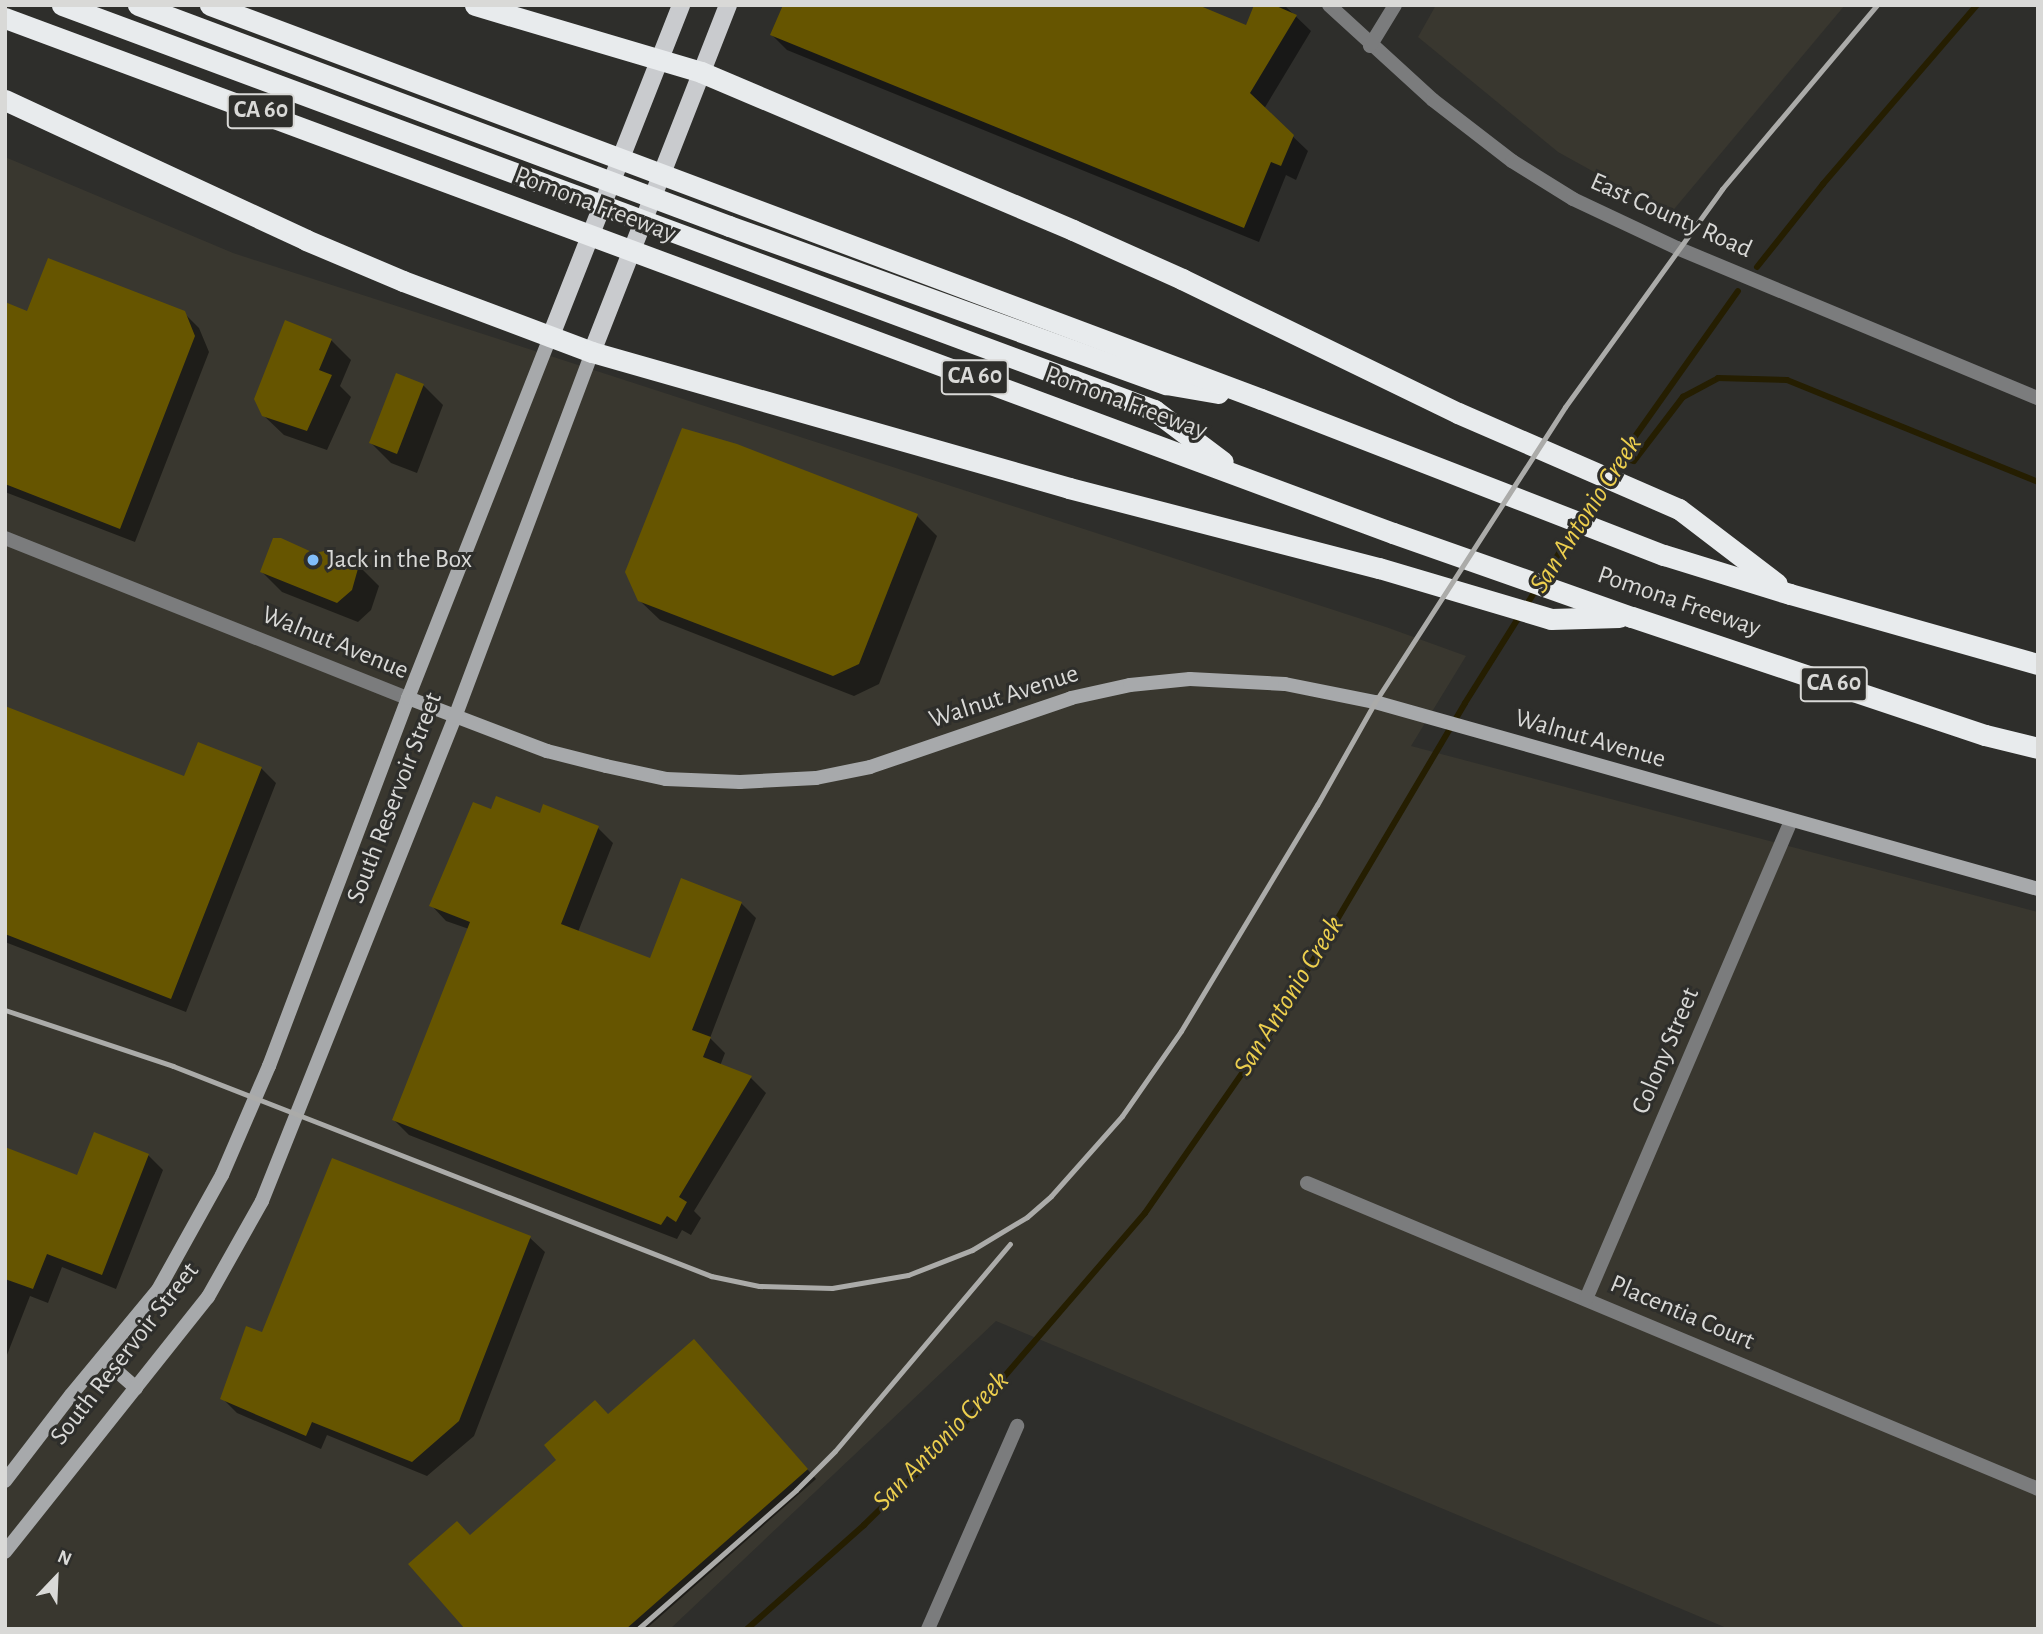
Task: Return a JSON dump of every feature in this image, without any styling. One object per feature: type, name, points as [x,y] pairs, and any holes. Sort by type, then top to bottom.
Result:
[{"type":"highway","points":[[62,5],[1154,410],[1242,476]]},
{"type":"highway","points":[[138,5],[729,226],[1166,384],[1261,399]]},
{"type":"highway","name":"Pomona Freeway","points":[[210,5],[1261,399],[1664,555],[1790,594],[2038,664]]},
{"type":"highway","points":[[475,5],[701,72],[1182,279],[1458,414],[1679,509],[1790,594]]},
{"type":"highway","name":"Pomona Freeway","points":[[5,18],[516,205],[1394,533],[1632,617],[1985,735],[2038,748]]},
{"type":"highway","points":[[5,100],[293,235],[550,338],[592,352],[1069,488],[1379,568],[1551,619],[1632,617]]},
{"type":"main road","name":"South Reservoir Street","points":[[5,1481],[175,1265],[222,1175],[274,1053],[408,698],[681,5]]},
{"type":"main road","name":"South Reservoir Street","points":[[6,1548],[208,1297],[262,1200],[456,717],[592,352],[728,5]]},
{"type":"main road","name":"Walnut Avenue","points":[[408,698],[547,751],[606,766],[666,779],[740,782],[816,778],[870,767],[1071,698],[1130,685],[1190,679],[1314,687],[2038,889]]},
{"type":"main road","points":[[103,1359],[136,1388]]},
{"type":"street","name":"East County Road","points":[[1329,5],[1370,46],[1433,100],[1512,161],[1573,199],[1677,248],[2038,398]]},
{"type":"street","points":[[1370,46],[1395,5]]},
{"type":"street","name":"Walnut Avenue","points":[[5,538],[408,698]]},
{"type":"street","name":"Colony Street","points":[[1586,1299],[1791,821]]},
{"type":"street","name":"Placentia Court","points":[[1307,1183],[2038,1489]]},
{"type":"street","points":[[928,1629],[1017,1426]]},
{"type":"shaded area","points":[[1436,5],[1845,5],[1670,214],[1558,152],[1418,37]]},
{"type":"shaded area","points":[[5,157],[233,253],[1386,627],[1466,656],[1411,746],[2038,912],[2038,1629],[1729,1629],[996,1321],[670,1629],[5,1629]]},
{"type":"building","points":[[783,5],[1198,5],[1246,25],[1254,5],[1274,5],[1297,15],[1250,93],[1294,135],[1281,166],[1271,162],[1244,228],[770,35]]},
{"type":"building","points":[[48,258],[185,311],[195,336],[120,529],[5,484],[5,302],[27,311]]},
{"type":"building","points":[[285,320],[332,339],[319,370],[332,375],[307,431],[262,416],[254,399]]},
{"type":"building","points":[[396,373],[424,384],[397,454],[369,443]]},
{"type":"building","points":[[682,428],[737,444],[918,514],[859,664],[833,676],[638,601],[625,572]]},
{"type":"building","points":[[273,538],[281,538],[314,553],[330,550],[335,556],[359,565],[352,590],[337,603],[260,572]]},
{"type":"building","points":[[5,706],[184,776],[198,742],[262,767],[171,999],[5,934]]},
{"type":"building","points":[[496,796],[540,813],[543,804],[599,826],[561,924],[650,958],[681,878],[742,902],[692,1030],[711,1037],[703,1057],[752,1076],[679,1197],[687,1202],[676,1222],[667,1216],[661,1225],[392,1120],[470,922],[429,906],[473,802],[491,809]]},
{"type":"building","points":[[94,1132],[149,1154],[102,1275],[47,1254],[33,1289],[5,1279],[5,1147],[77,1175]]},
{"type":"building","points":[[332,1158],[531,1236],[459,1421],[412,1462],[312,1422],[306,1436],[220,1399],[246,1326],[262,1332]]},
{"type":"building","points":[[694,1339],[808,1469],[626,1629],[465,1629],[408,1564],[457,1521],[470,1535],[556,1460],[544,1445],[595,1400],[608,1414]]},
{"type":"waterway","name":"San Antonio Creek","points":[[1757,267],[1823,184],[1977,5]]},
{"type":"waterway","name":"San Antonio Creek","points":[[747,1629],[864,1525],[942,1449],[1145,1213],[1270,1033],[1465,703],[1612,469],[1738,291]]},
{"type":"waterway","points":[[1620,458],[1634,461],[1683,397],[1718,378],[1787,380],[2038,482]]},
{"type":"railway","points":[[5,1010],[173,1066],[711,1276],[759,1286],[832,1288],[908,1275],[972,1250],[1027,1217],[1051,1196],[1122,1116],[1181,1031],[1317,805],[1375,702],[1565,407],[1722,189],[1877,5]]},
{"type":"railway","points":[[638,1629],[796,1490],[835,1451],[1010,1244]]},
{"type":"place","name":"Jack in the Box","points":[[313,560]]}]
